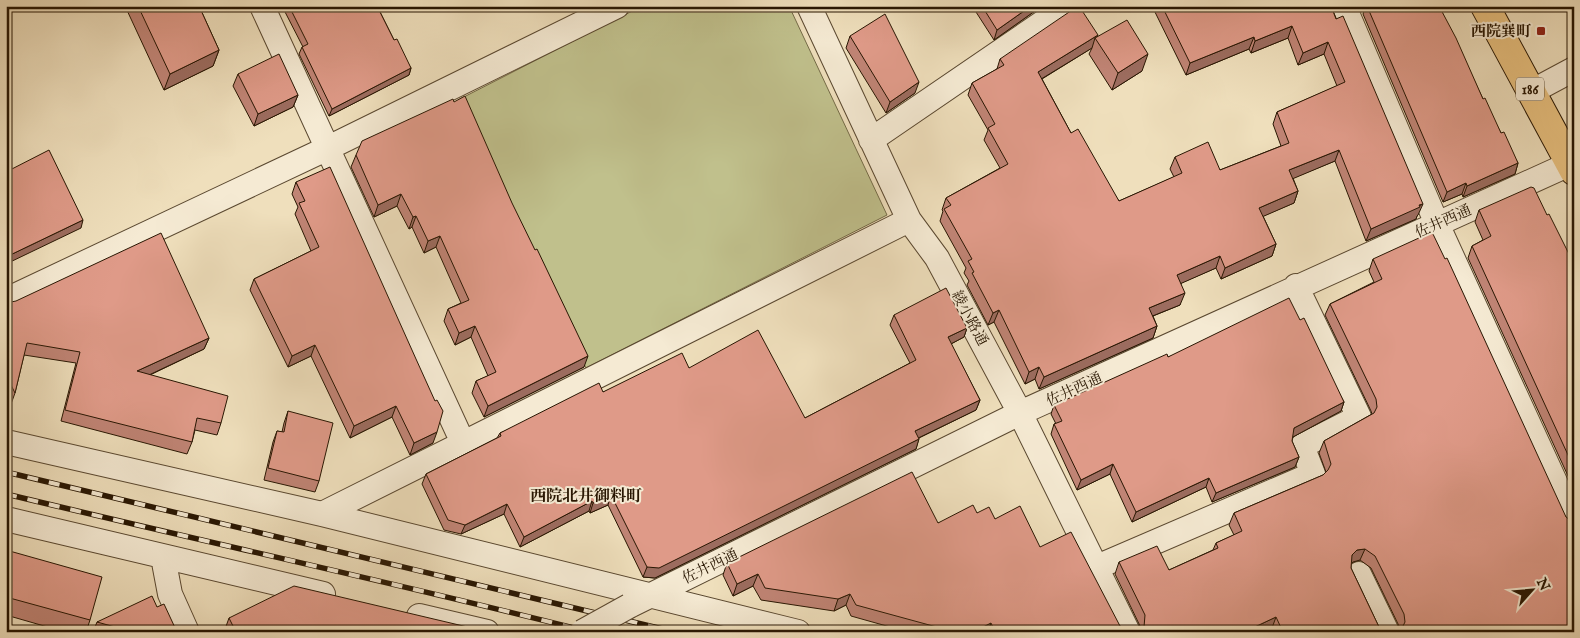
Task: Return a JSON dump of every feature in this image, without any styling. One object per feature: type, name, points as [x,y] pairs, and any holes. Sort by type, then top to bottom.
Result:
[{"type":"main road","name":"186","points":[[1485,6],[1572,166]]},
{"type":"street","points":[[262,6],[326,149],[463,443]]},
{"type":"street","points":[[6,300],[326,149],[617,6]]},
{"type":"street","name":"綾小路通","points":[[809,6],[909,220],[937,258],[1020,413],[1128,632]]},
{"type":"street","points":[[871,140],[1068,6]]},
{"type":"street","points":[[1344,6],[1437,224],[1574,523]]},
{"type":"street","points":[[1531,92],[1574,70]]},
{"type":"street","name":"佐井西通","points":[[582,632],[638,601],[1020,413],[1296,286],[1572,166]]},
{"type":"street","points":[[322,514],[909,220]]},
{"type":"street","points":[[1097,567],[1313,474],[1302,446],[1359,417],[1296,286]]},
{"type":"street","points":[[6,442],[322,514],[638,601],[798,632]]},
{"type":"street","points":[[6,519],[344,599]]},
{"type":"street","points":[[163,557],[170,594],[187,632]]},
{"type":"street","points":[[1359,574],[1387,632]]},
{"type":"street","points":[[401,612],[487,632]]},
{"type":"green space","points":[[642,6],[789,6],[887,215],[586,368],[458,100]]},
{"type":"building","points":[[138,6],[199,6],[219,50],[170,74]]},
{"type":"building","points":[[289,6],[377,6],[394,40],[397,39],[411,68],[332,109],[302,47],[308,44]]},
{"type":"building","points":[[982,6],[1031,6],[997,30]]},
{"type":"building","points":[[1078,6],[1098,35],[1038,72],[1071,133],[1078,129],[1119,201],[1182,173],[1175,157],[1208,142],[1220,170],[1289,143],[1277,112],[1345,82],[1328,42],[1303,53],[1292,26],[1255,41],[1254,37],[1190,63],[1162,6],[1331,6],[1336,19],[1343,16],[1423,204],[1371,229],[1339,150],[1289,170],[1298,191],[1259,208],[1276,244],[1225,268],[1220,256],[1177,275],[1185,293],[1149,308],[1157,326],[1044,377],[1039,367],[1029,372],[999,310],[993,313],[972,273],[974,272],[968,261],[972,259],[944,209],[951,205],[946,198],[1008,164],[988,128],[995,124],[972,83],[1004,65],[1000,59]]},
{"type":"building","points":[[1367,6],[1439,6],[1456,38],[1483,99],[1485,98],[1501,133],[1504,132],[1518,163],[1467,186],[1466,183],[1447,192]]},
{"type":"building","points":[[885,14],[919,82],[890,102],[850,36]]},
{"type":"building","points":[[1127,20],[1148,54],[1118,73],[1095,38]]},
{"type":"building","points":[[279,54],[298,95],[258,114],[238,74]]},
{"type":"building","points":[[465,96],[512,203],[535,250],[537,249],[588,356],[488,406],[476,381],[496,372],[475,326],[459,333],[448,309],[469,300],[440,236],[428,241],[416,216],[413,217],[401,194],[378,205],[356,155],[362,141],[453,99],[454,102]]},
{"type":"building","points":[[49,150],[83,220],[6,257],[6,172]]},
{"type":"building","points":[[330,167],[435,401],[437,400],[443,411],[437,432],[414,443],[396,406],[354,426],[315,345],[292,356],[254,279],[319,247],[299,203],[305,201],[296,182]]},
{"type":"building","points":[[1531,187],[1534,188],[1547,215],[1549,214],[1574,264],[1574,468],[1472,246],[1491,236],[1479,210]]},
{"type":"building","points":[[1432,232],[1445,259],[1447,258],[1566,517],[1574,523],[1574,632],[1398,632],[1405,622],[1404,614],[1375,556],[1365,549],[1357,550],[1352,555],[1351,568],[1379,627],[1384,632],[1283,632],[1276,617],[1244,632],[1139,632],[1144,627],[1145,615],[1119,562],[1157,546],[1169,570],[1218,548],[1216,543],[1242,531],[1234,513],[1323,475],[1331,464],[1324,441],[1374,413],[1377,407],[1376,399],[1330,304],[1382,279],[1373,259]]},
{"type":"building","points":[[161,233],[209,338],[137,371],[228,396],[221,423],[197,418],[192,442],[65,410],[80,352],[27,343],[15,393],[6,375],[6,303],[16,301]]},
{"type":"building","points":[[946,288],[967,328],[948,337],[980,400],[915,431],[919,439],[659,568],[647,567],[611,495],[593,503],[592,501],[524,537],[507,504],[465,525],[448,520],[426,474],[501,436],[500,433],[599,383],[603,392],[682,353],[689,368],[758,330],[805,418],[916,360],[894,315]]},
{"type":"building","points":[[1289,298],[1300,320],[1304,318],[1344,402],[1294,428],[1292,441],[1299,457],[1216,493],[1209,478],[1136,512],[1113,464],[1081,480],[1054,424],[1062,421],[1054,405],[1167,354],[1168,357]]},
{"type":"building","points":[[288,411],[333,423],[319,481],[268,468],[277,431],[284,432]]},
{"type":"building","points":[[912,472],[938,523],[973,505],[977,513],[989,507],[995,519],[1020,506],[1040,547],[1071,532],[1120,626],[1128,632],[995,632],[991,623],[973,632],[955,632],[856,605],[850,594],[838,599],[765,588],[758,574],[737,584],[727,563]]},
{"type":"building","points":[[6,550],[102,577],[90,620],[6,597]]},
{"type":"building","points":[[294,586],[476,629],[477,632],[236,632],[229,618]]},
{"type":"building","points":[[152,596],[157,607],[164,604],[177,632],[105,632],[115,627],[97,622]]},
{"type":"railway","points":[[6,472],[675,632]]},
{"type":"railway","points":[[6,494],[590,632]]},
{"type":"place","name":"西院巽町","points":[[1541,31]]},
{"type":"district","name":"西院北井御料町","points":[[586,495]]}]
